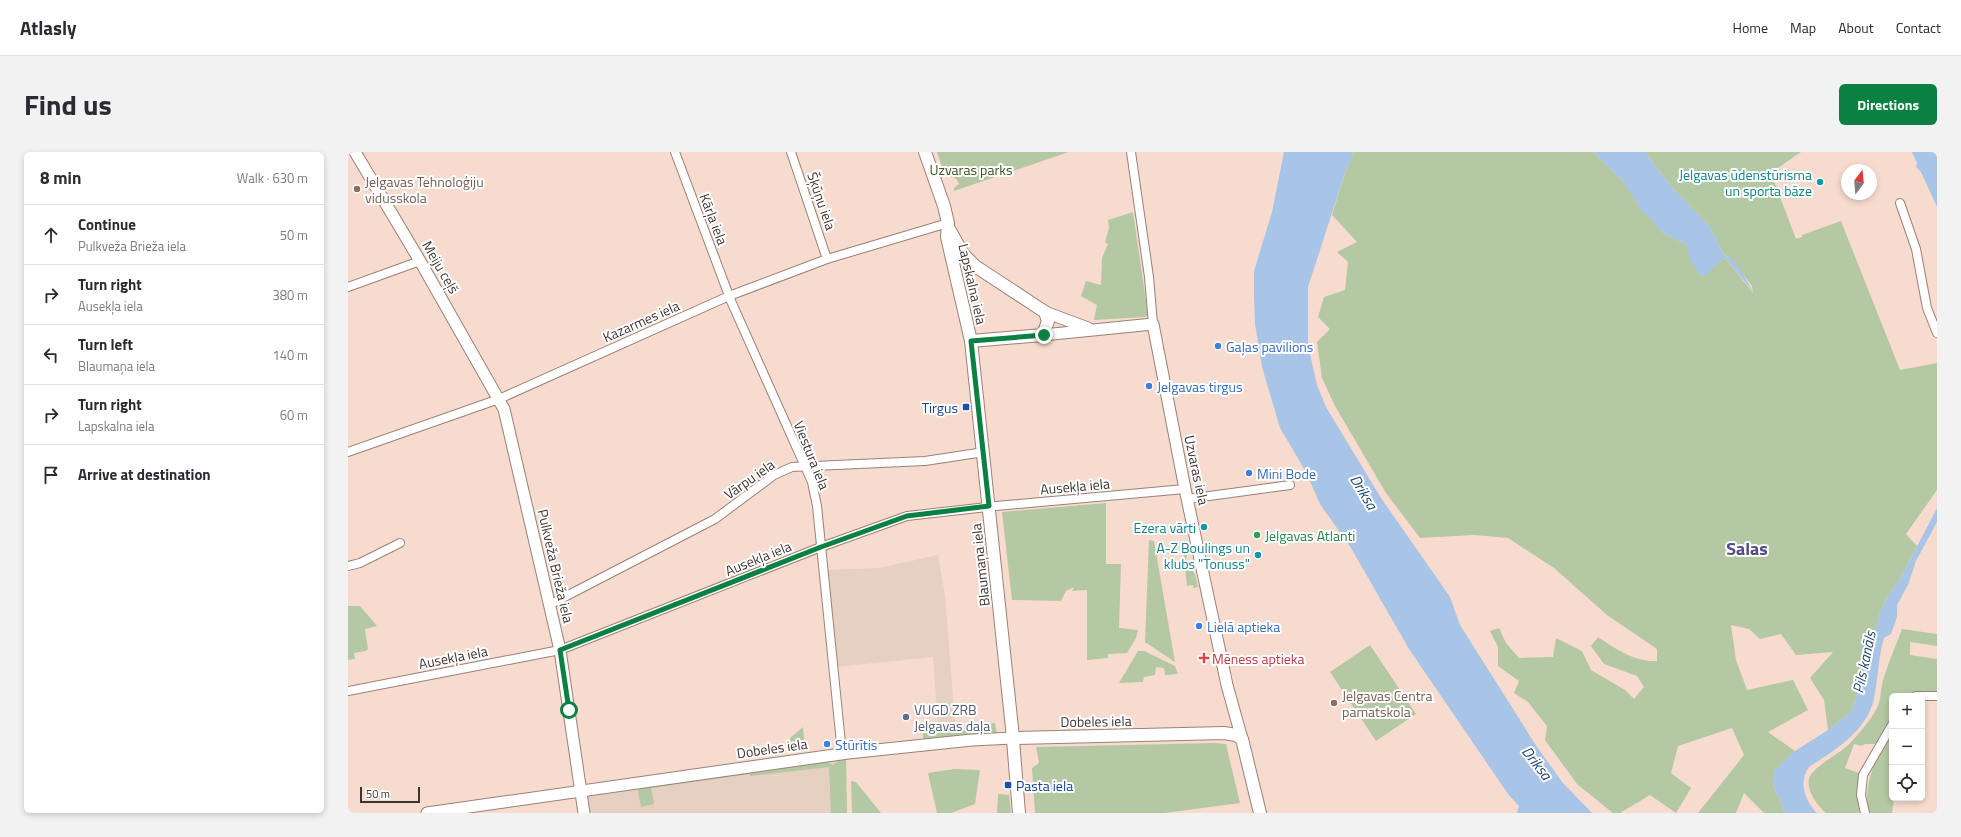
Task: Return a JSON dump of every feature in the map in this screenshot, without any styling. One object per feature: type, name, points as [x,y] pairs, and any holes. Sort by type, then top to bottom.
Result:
[{"type":"main road","name":"Lapskalna iela","points":[[925,152],[948,226],[963,254],[975,266],[1045,312]]},
{"type":"main road","name":"Lapskalna iela","points":[[948,226],[947,237],[971,341],[1044,335]]},
{"type":"main road","points":[[1044,335],[1048,321],[1045,312]]},
{"type":"main road","name":"Blaumaņa iela","points":[[971,341],[984,452],[1013,738]]},
{"type":"main road","name":"Dobeles iela","points":[[1013,738],[1224,733],[1236,735],[1242,739]]},
{"type":"main road","points":[[1013,738],[1019,813]]},
{"type":"main road","name":"Uzvaras iela","points":[[1242,739],[1260,813]]},
{"type":"street","name":"Meiju ceļš","points":[[355,152],[420,261],[499,399]]},
{"type":"street","name":"Kārļa iela","points":[[674,152],[729,296]]},
{"type":"street","name":"Šķūņu iela","points":[[791,152],[827,259]]},
{"type":"street","name":"Uzvaras iela","points":[[1131,152],[1149,277],[1154,324],[1186,494],[1226,685],[1242,739]]},
{"type":"street","points":[[1900,204],[1916,249],[1927,308],[1937,332]]},
{"type":"street","name":"Kazarmes iela","points":[[348,452],[499,399],[729,296],[827,259],[948,226]]},
{"type":"street","points":[[348,287],[420,261]]},
{"type":"street","name":"Viestura iela","points":[[729,296],[812,482],[817,506],[842,753]]},
{"type":"street","name":"Lapskalna iela","points":[[1045,312],[1097,330]]},
{"type":"street","name":"Lapskalna iela","points":[[1044,335],[1154,324]]},
{"type":"street","name":"Pulkveža Brieža iela","points":[[499,399],[504,409],[551,604],[560,650],[584,813]]},
{"type":"street","name":"Vārpu iela","points":[[551,604],[715,519],[774,475],[792,466],[925,461],[984,452]]},
{"type":"street","name":"Ausekļa iela","points":[[348,691],[560,650],[821,547],[907,516],[989,506],[1186,494],[1290,485]]},
{"type":"street","points":[[348,566],[360,563],[400,543]]},
{"type":"street","points":[[1925,696],[1937,696]]},
{"type":"street","points":[[1865,813],[1861,794],[1863,775],[1890,729]]},
{"type":"street","name":"Dobeles iela","points":[[427,813],[842,753],[972,740],[1013,738]]},
{"type":"shaded area","points":[[938,555],[945,595],[955,723],[938,726],[933,657],[835,667],[826,570],[879,568]]},
{"type":"shaded area","points":[[842,758],[846,760],[847,813],[587,813],[586,797],[588,795]]},
{"type":"green space","name":"Uzvaras parks","points":[[937,152],[1069,152],[954,191],[954,188],[959,184],[952,176],[945,176]]},
{"type":"green space","points":[[1354,152],[1593,152],[1623,181],[1663,233],[1687,245],[1703,276],[1723,258],[1726,259],[1753,293],[1752,286],[1729,257],[1724,255],[1710,227],[1669,184],[1645,152],[1801,152],[1771,173],[1796,239],[1802,237],[1802,235],[1841,221],[1900,370],[1937,363],[1937,490],[1906,534],[1917,546],[1880,613],[1859,690],[1851,712],[1828,730],[1824,700],[1810,678],[1833,652],[1796,655],[1781,634],[1760,639],[1749,629],[1731,625],[1736,660],[1747,690],[1793,680],[1808,710],[1768,732],[1795,751],[1773,784],[1785,813],[1764,813],[1744,793],[1736,813],[1698,813],[1744,755],[1732,728],[1678,746],[1671,773],[1691,788],[1676,813],[1650,795],[1620,813],[1613,813],[1577,784],[1545,740],[1547,726],[1528,702],[1514,693],[1519,681],[1498,666],[1498,647],[1490,631],[1499,628],[1506,643],[1519,658],[1553,657],[1556,638],[1582,651],[1591,670],[1625,690],[1634,699],[1644,687],[1637,676],[1604,664],[1591,646],[1598,637],[1626,654],[1649,661],[1657,661],[1657,649],[1607,615],[1554,568],[1508,538],[1474,535],[1420,538],[1386,493],[1335,406],[1322,378],[1317,342],[1330,329],[1318,317],[1324,297],[1345,290],[1348,262],[1337,252],[1357,242],[1332,215],[1346,170]]},
{"type":"green space","points":[[1133,212],[1148,315],[1145,317],[1094,320],[1097,305],[1081,296],[1086,281],[1101,285],[1102,258],[1108,244],[1105,242],[1109,228],[1108,220]]},
{"type":"green space","points":[[1106,503],[1106,564],[1121,564],[1119,628],[1138,630],[1136,638],[1127,653],[1108,654],[1108,658],[1087,660],[1087,590],[1072,591],[1074,587],[1066,591],[1061,601],[1012,600],[1002,512]]},
{"type":"green space","points":[[1149,540],[1154,541],[1175,662],[1145,642]]},
{"type":"green space","points":[[1188,546],[1186,561],[1195,574],[1198,587],[1193,588],[1193,585],[1187,586],[1183,547]]},
{"type":"green space","points":[[348,606],[360,606],[377,626],[365,629],[368,649],[366,651],[354,653],[355,659],[348,660]]},
{"type":"green space","points":[[1902,629],[1937,634],[1937,646],[1910,642],[1910,655],[1937,659],[1937,693],[1889,693],[1889,723],[1877,744],[1865,744],[1861,746],[1854,744],[1845,768],[1859,773],[1860,802],[1863,813],[1826,813],[1816,802],[1809,788],[1809,779],[1811,774],[1822,764],[1848,746],[1874,714],[1878,706],[1886,671]]},
{"type":"green space","points":[[1370,645],[1416,714],[1376,741],[1330,672]]},
{"type":"green space","points":[[1138,651],[1144,651],[1175,666],[1178,674],[1165,675],[1164,668],[1156,667],[1155,675],[1144,677],[1143,682],[1119,683]]},
{"type":"green space","points":[[995,723],[997,734],[923,740],[923,731]]},
{"type":"green space","points":[[803,727],[805,749],[791,751],[790,738]]},
{"type":"green space","points":[[1889,735],[1889,801],[1894,801],[1892,813],[1869,813],[1867,802],[1869,780],[1881,750]]},
{"type":"green space","points":[[1226,744],[1240,803],[1165,813],[1035,813],[1032,768],[1039,763],[1036,747]]},
{"type":"green space","points":[[842,758],[846,760],[847,813],[831,813],[829,767],[750,776],[750,774],[651,788],[654,804],[641,807],[638,791],[639,786],[826,761],[833,765]]},
{"type":"green space","points":[[954,769],[980,770],[975,804],[951,813],[937,813],[928,773]]},
{"type":"green space","points":[[851,781],[856,782],[881,813],[852,813]]},
{"type":"green space","points":[[998,794],[1009,795],[1011,813],[997,813]]},
{"type":"water","name":"Driksa","points":[[1284,152],[1354,152],[1346,170],[1308,287],[1308,345],[1317,385],[1326,407],[1381,498],[1450,597],[1460,625],[1537,747],[1563,783],[1592,813],[1517,813],[1519,806],[1508,794],[1409,649],[1351,548],[1320,504],[1306,472],[1280,428],[1262,367],[1255,324],[1254,271],[1272,212]]},
{"type":"water","points":[[1593,152],[1645,152],[1669,184],[1710,227],[1724,255],[1731,258],[1738,266],[1754,293],[1724,258],[1706,275],[1701,276],[1690,260],[1687,245],[1663,233],[1647,215],[1643,213],[1623,181]]},
{"type":"water","points":[[1912,152],[1937,152],[1937,207],[1921,172],[1916,167],[1917,163]]},
{"type":"water","points":[[1937,508],[1937,522],[1916,561],[1908,585],[1897,605],[1897,617],[1891,634],[1884,638],[1880,653],[1874,699],[1870,711],[1857,731],[1839,747],[1809,767],[1804,779],[1804,791],[1809,803],[1817,813],[1785,813],[1773,784],[1774,771],[1795,751],[1828,730],[1851,712],[1859,690],[1880,613],[1887,598],[1900,579]]},
{"type":"place","name":"Jelgavas ūdenstūrisma un sporta bāze","points":[[1820,182]]},
{"type":"place","name":"Jelgavas Tehnoloģiju vidusskola","points":[[357,189]]},
{"type":"place","name":"Gaļas pavilions","points":[[1218,346]]},
{"type":"place","name":"Jelgavas tirgus","points":[[1149,386]]},
{"type":"place","name":"Tirgus","points":[[966,407]]},
{"type":"place","name":"Mini Bode","points":[[1249,473]]},
{"type":"place","name":"Ezera vārti","points":[[1204,527]]},
{"type":"place","name":"Jelgavas Atlanti","points":[[1257,535]]},
{"type":"place","name":"A-Z Boulings un klubs \"Tonuss\"","points":[[1258,555]]},
{"type":"place","name":"Lielā aptieka","points":[[1199,626]]},
{"type":"place","name":"Mēness aptieka","points":[[1204,658]]},
{"type":"place","name":"Jelgavas Centra pamatskola","points":[[1334,703]]},
{"type":"place","name":"VUGD ZRB Jelgavas daļa","points":[[906,717]]},
{"type":"place","name":"Stūrītis","points":[[827,744]]},
{"type":"place","name":"Pasta iela","points":[[1008,785]]},
{"type":"district","name":"Salas","points":[[1747,548]]},
{"type":"route","points":[[569,710],[560,650],[821,547],[907,516],[989,506],[971,341],[1044,335]]},
{"type":"water label","name":"Pils kanāls","points":[[1864,662]]}]
